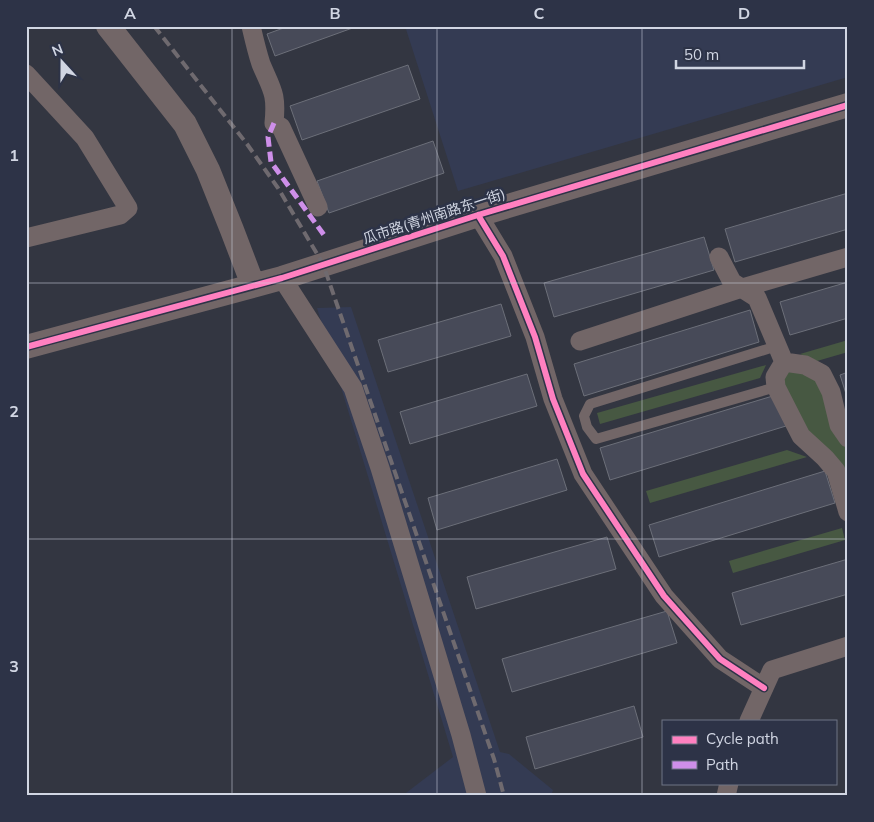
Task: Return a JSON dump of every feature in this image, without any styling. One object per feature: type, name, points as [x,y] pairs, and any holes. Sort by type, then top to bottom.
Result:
[{"type":"street","points":[[108,26],[185,124],[208,170],[253,286]]},
{"type":"street","points":[[251,26],[261,63],[272,86],[276,103],[274,123],[281,127],[318,207]]},
{"type":"street","points":[[26,74],[85,138],[128,208],[120,215],[26,238]]},
{"type":"street","name":"瓜市路(青州南路东一街)","points":[[26,347],[282,278],[478,215],[848,104]]},
{"type":"street","points":[[478,215],[504,256],[534,337],[553,399],[583,474],[664,596],[720,659],[764,688]]},
{"type":"street","points":[[719,257],[732,282],[757,298],[781,354],[775,377],[776,387],[801,436],[836,471],[848,512]]},
{"type":"street","points":[[580,341],[742,288],[848,257]]},
{"type":"street","points":[[282,278],[353,388],[462,735],[477,796]]},
{"type":"street","points":[[781,354],[822,374],[831,392],[839,425],[848,438]]},
{"type":"street","points":[[749,720],[772,670],[848,646]]},
{"type":"lane","points":[[776,387],[596,439],[587,427],[584,416],[590,404],[781,354]]},
{"type":"shaded area","points":[[405,26],[848,26],[848,77],[458,191]]},
{"type":"shaded area","points":[[351,307],[500,752],[509,754],[553,790],[551,796],[402,796],[453,757],[317,308]]},
{"type":"green space","points":[[848,340],[848,352],[817,361],[800,354]]},
{"type":"green space","points":[[784,362],[822,374],[848,438],[848,512],[776,387]]},
{"type":"green space","points":[[766,365],[760,378],[600,424],[597,413]]},
{"type":"green space","points":[[787,450],[807,457],[650,503],[646,491]]},
{"type":"green space","points":[[842,528],[845,540],[733,573],[729,561]]},
{"type":"building","points":[[289,26],[358,26],[275,56],[267,34]]},
{"type":"building","points":[[408,65],[420,99],[302,140],[290,106]]},
{"type":"building","points":[[433,141],[444,173],[329,213],[317,181]]},
{"type":"building","points":[[848,193],[848,229],[735,262],[725,229]]},
{"type":"building","points":[[704,237],[714,270],[554,317],[544,283]]},
{"type":"building","points":[[848,282],[848,318],[790,335],[780,302]]},
{"type":"building","points":[[501,304],[511,336],[388,372],[378,340]]},
{"type":"building","points":[[750,310],[759,342],[584,396],[574,364]]},
{"type":"building","points":[[848,372],[848,400],[840,375]]},
{"type":"building","points":[[527,374],[537,406],[410,444],[400,412]]},
{"type":"building","points":[[776,395],[786,426],[610,480],[600,448]]},
{"type":"building","points":[[557,459],[567,490],[437,530],[428,498]]},
{"type":"building","points":[[825,471],[835,503],[659,557],[649,525]]},
{"type":"building","points":[[607,537],[616,569],[476,609],[467,577]]},
{"type":"building","points":[[848,559],[848,594],[741,625],[732,593]]},
{"type":"building","points":[[667,611],[677,643],[512,692],[502,659]]},
{"type":"building","points":[[634,706],[643,737],[535,769],[526,737]]},
{"type":"railway","points":[[154,26],[247,144],[278,188],[323,264],[494,759],[504,796]]},
{"type":"marked path","points":[[274,123],[268,137],[271,162],[324,235]]},
{"type":"cycle path","points":[[26,347],[282,278],[478,215],[848,105]]},
{"type":"cycle path","points":[[478,215],[503,256],[535,337],[553,399],[583,474],[664,596],[720,659],[764,688]]}]
